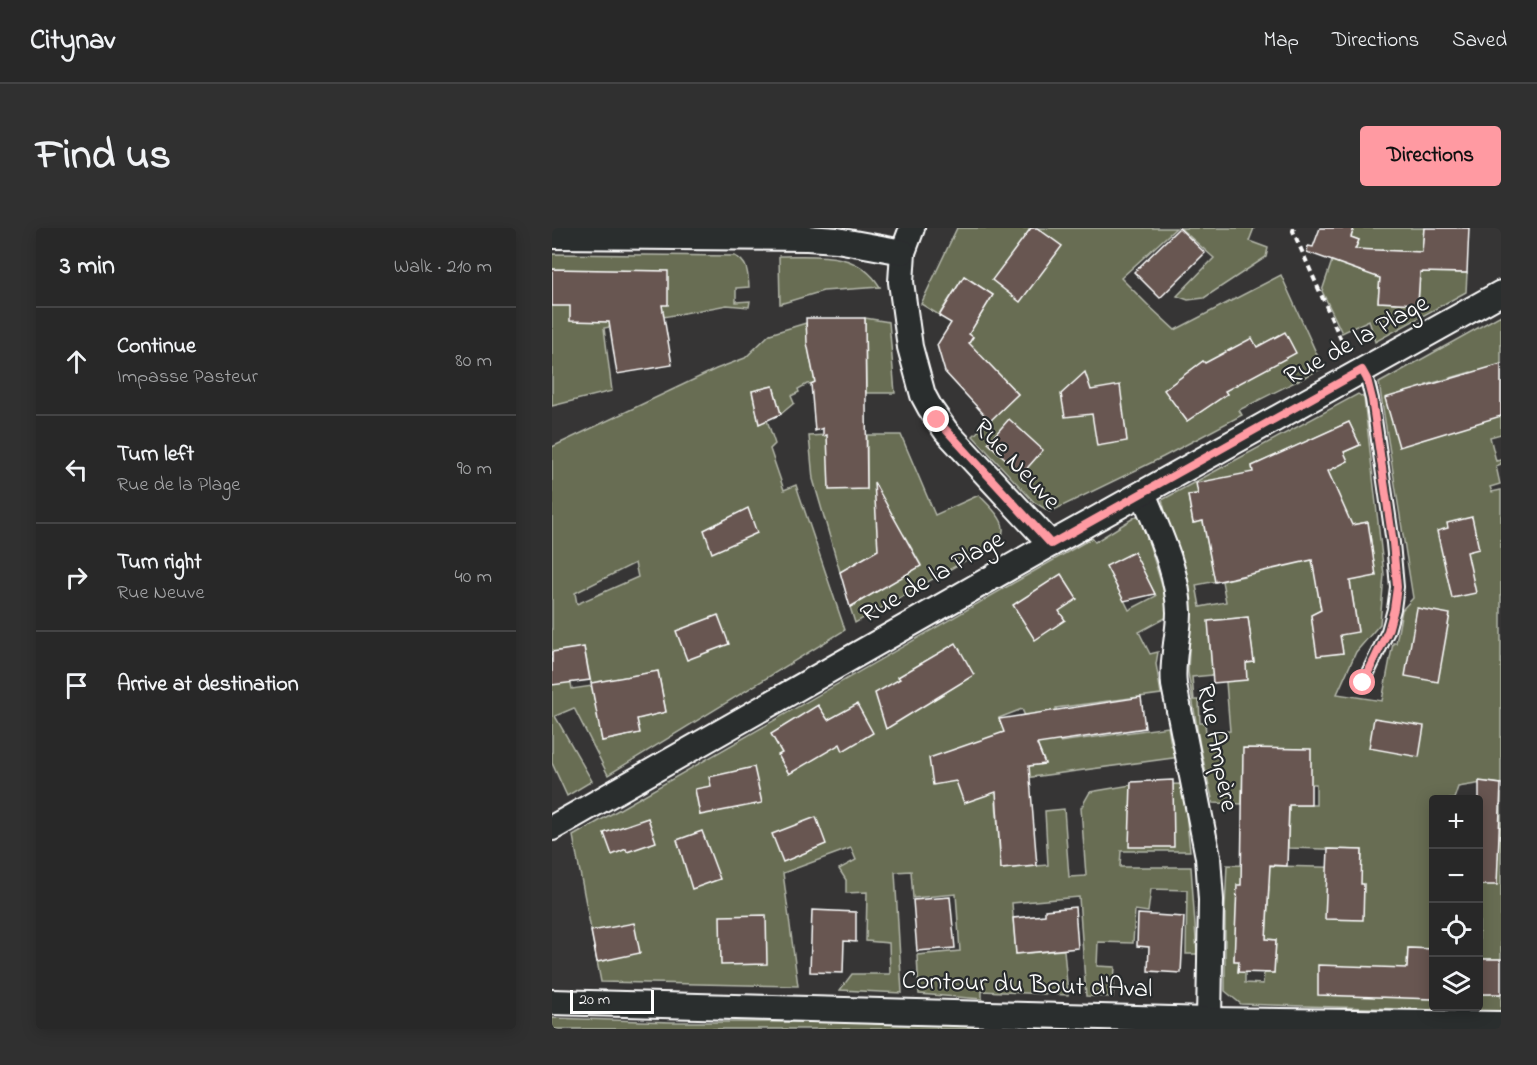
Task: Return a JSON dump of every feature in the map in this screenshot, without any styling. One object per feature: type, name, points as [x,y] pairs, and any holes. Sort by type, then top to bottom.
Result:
[{"type":"street","name":"Rue Neuve","points":[[912,228],[903,252],[900,282],[918,381],[930,408],[946,431],[1051,544]]},
{"type":"street","points":[[564,233],[807,233],[903,252]]},
{"type":"street","name":"Rue de la Plage","points":[[552,828],[1051,544],[1501,293]]},
{"type":"street","name":"Rue Ampère","points":[[1143,493],[1170,563],[1178,596],[1179,612],[1172,671],[1208,857],[1211,900],[1209,1020]]},
{"type":"street","name":"Contour du Bout d'Aval","points":[[552,1002],[1209,1020],[1501,1024]]},
{"type":"lane","points":[[1359,372],[1367,379],[1372,399],[1393,543],[1397,587],[1388,631],[1363,683]]},
{"type":"path","points":[[1294,228],[1293,231],[1359,372]]},
{"type":"green space","points":[[957,228],[1176,228],[1121,278],[1149,306],[1175,330],[1281,275],[1323,368],[1239,410],[1242,415],[1163,457],[1050,512],[1034,502],[973,436],[1018,394],[986,361],[962,355],[973,337],[969,334],[993,295],[964,276],[939,315],[921,304]],"holes":[[[1203,361],[1227,394],[1187,421],[1165,390]]]},
{"type":"green space","points":[[1180,228],[1254,228],[1249,241],[1268,248],[1266,257],[1204,298],[1188,300],[1177,296],[1214,258]]},
{"type":"green space","points":[[1354,228],[1424,228],[1422,252],[1382,250],[1378,302],[1418,304],[1420,272],[1467,273],[1466,292],[1375,342],[1369,320],[1342,333],[1322,291],[1332,261],[1357,270],[1351,262],[1359,240],[1351,237]]},
{"type":"green space","points":[[552,254],[735,256],[745,265],[749,287],[736,288],[736,302],[750,301],[749,307],[727,305],[604,328],[612,391],[552,406]]},
{"type":"green space","points":[[779,256],[821,256],[848,261],[871,275],[880,287],[823,291],[780,304]]},
{"type":"green space","points":[[1501,315],[1501,434],[1490,437],[1496,461],[1501,460],[1501,464],[1496,466],[1500,484],[1490,487],[1492,492],[1501,490],[1501,784],[1488,782],[1458,787],[1455,795],[1429,795],[1429,949],[1408,948],[1407,966],[1423,999],[1429,999],[1429,1010],[1241,1004],[1225,991],[1227,865],[1361,868],[1362,850],[1288,848],[1289,805],[1316,805],[1316,784],[1275,783],[1243,765],[1242,804],[1213,803],[1200,746],[1188,672],[1191,608],[1162,500],[1358,394],[1364,398],[1384,575],[1380,624],[1356,652],[1337,694],[1382,701],[1402,610],[1413,598],[1379,383]],"holes":[[[1471,372],[1486,420],[1439,434],[1426,385]],[[1349,422],[1360,445],[1344,452],[1348,461],[1260,510],[1252,466]],[[1198,493],[1237,530],[1245,576],[1222,581],[1226,602],[1200,607],[1196,585],[1222,580],[1210,556],[1203,521],[1193,523],[1188,496]],[[1368,522],[1376,576],[1350,581],[1358,631],[1340,635],[1343,653],[1317,655],[1311,616],[1321,610],[1317,587],[1332,528]],[[1248,617],[1254,662],[1246,663],[1226,682],[1230,731],[1206,733],[1205,723],[1200,723],[1199,700],[1194,700],[1192,677],[1224,674],[1212,666],[1209,637],[1211,621]],[[1269,887],[1266,939],[1276,940],[1274,973],[1264,973],[1263,984],[1245,983],[1245,972],[1238,971],[1239,961],[1234,960],[1237,907]]]},
{"type":"green space","points":[[865,318],[889,322],[895,393],[866,393]]},
{"type":"green space","points":[[806,323],[815,383],[798,389],[799,392],[791,396],[794,403],[781,414],[773,386],[752,391],[759,424],[767,420],[775,444],[770,449],[784,490],[796,485],[845,630],[608,775],[574,708],[555,716],[592,781],[567,796],[552,763],[552,447],[716,369],[745,358],[770,334]],"holes":[[[635,563],[638,577],[577,604],[575,593]],[[584,647],[591,683],[658,671],[666,712],[637,719],[639,733],[602,741],[592,686],[572,689],[565,650]]]},
{"type":"green space","points":[[827,435],[867,489],[867,435],[901,435],[935,515],[979,495],[999,518],[1003,531],[1001,538],[995,544],[855,623],[850,607],[921,565],[904,535],[840,572],[813,479],[809,436]]},
{"type":"green space","points":[[1140,514],[1171,615],[1139,632],[1150,654],[1158,652],[1156,664],[1161,694],[1056,708],[1060,742],[1168,727],[1171,745],[1178,745],[1180,757],[1025,778],[1028,795],[996,802],[1001,869],[1048,865],[1045,811],[1064,809],[1069,877],[1086,876],[1081,808],[1090,792],[1131,785],[1183,784],[1190,851],[1121,851],[1120,867],[1191,867],[1197,954],[1186,954],[1187,890],[1151,889],[1148,912],[1135,910],[1133,943],[1098,942],[1097,966],[1115,967],[1113,997],[1086,996],[1079,897],[1012,903],[1016,954],[1064,950],[1068,995],[982,991],[982,999],[919,994],[917,955],[960,951],[956,894],[913,898],[911,871],[895,872],[902,993],[840,990],[852,974],[890,974],[889,943],[866,941],[867,892],[846,893],[846,880],[839,869],[856,860],[851,848],[783,873],[798,986],[601,982],[573,836],[1092,538],[1095,542]],"holes":[[[1134,553],[1156,596],[1129,610],[1107,566]],[[1022,709],[1045,763],[1045,764],[1019,767],[999,718]]]},
{"type":"green space","points":[[1501,793],[1501,959],[1483,959],[1483,858],[1498,859]]},
{"type":"green space","points":[[1483,994],[1501,994],[1501,1012],[1468,1011],[1483,1011]]},
{"type":"green space","points":[[552,1018],[671,1022],[946,1022],[1203,1029],[552,1029]]},
{"type":"building","points":[[1031,228],[1037,228],[1062,246],[1020,302],[992,280]]},
{"type":"building","points":[[1179,228],[1205,253],[1160,298],[1134,272]]},
{"type":"building","points":[[1320,228],[1354,228],[1351,237],[1359,240],[1355,249],[1422,252],[1424,228],[1469,228],[1467,273],[1420,272],[1418,304],[1378,302],[1380,278],[1307,252],[1308,246],[1313,247]]},
{"type":"building","points":[[552,269],[668,271],[668,305],[662,305],[672,365],[617,374],[609,322],[570,321],[570,306],[552,306]]},
{"type":"building","points":[[964,276],[993,295],[969,334],[973,337],[969,343],[1018,394],[990,421],[945,372],[937,345],[951,323],[939,316]]},
{"type":"building","points":[[806,318],[865,318],[867,489],[829,490],[827,435],[823,436],[823,428],[815,431],[811,384],[815,382],[807,343]]},
{"type":"building","points":[[1285,332],[1296,353],[1225,391],[1227,394],[1187,421],[1164,390],[1203,361],[1205,363],[1252,338],[1257,347]]},
{"type":"building","points":[[1501,364],[1501,416],[1399,447],[1385,398]]},
{"type":"building","points":[[1085,372],[1091,390],[1120,385],[1127,441],[1097,446],[1092,414],[1065,417],[1061,394]]},
{"type":"building","points":[[773,386],[781,414],[759,424],[752,391]]},
{"type":"building","points":[[1009,419],[1043,450],[1022,474],[988,443]]},
{"type":"building","points":[[1349,422],[1360,445],[1344,452],[1348,461],[1328,471],[1352,525],[1368,522],[1376,576],[1350,581],[1358,632],[1340,635],[1343,653],[1317,656],[1311,615],[1321,610],[1312,560],[1215,582],[1203,521],[1193,523],[1188,495],[1198,494],[1196,483],[1253,472],[1252,466]]},
{"type":"building","points":[[874,482],[921,566],[850,607],[840,572],[878,550]]},
{"type":"building","points":[[748,508],[757,533],[712,553],[704,530]]},
{"type":"building","points":[[1472,517],[1479,549],[1467,552],[1476,593],[1452,598],[1437,531],[1448,528],[1447,523]]},
{"type":"building","points":[[1134,552],[1155,594],[1124,601],[1106,566]]},
{"type":"building","points":[[1061,574],[1077,599],[1059,611],[1065,620],[1035,640],[1013,605]]},
{"type":"building","points":[[1417,608],[1450,614],[1438,682],[1405,676]]},
{"type":"building","points":[[718,615],[729,644],[687,660],[676,631]]},
{"type":"building","points":[[1248,617],[1254,662],[1246,663],[1247,680],[1213,683],[1208,621]]},
{"type":"building","points":[[956,643],[974,675],[886,729],[875,693]]},
{"type":"building","points":[[584,647],[590,680],[552,685],[552,652]]},
{"type":"building","points":[[658,671],[666,712],[637,719],[640,733],[602,741],[591,683]]},
{"type":"building","points":[[1141,697],[1145,728],[1037,744],[1045,764],[1029,766],[1037,866],[1001,869],[996,792],[964,803],[956,781],[933,785],[929,758],[1004,732],[999,719]]},
{"type":"building","points":[[857,704],[873,733],[843,751],[840,744],[789,774],[778,755],[782,753],[771,734],[818,705],[828,720]]},
{"type":"building","points":[[1374,718],[1424,726],[1419,757],[1369,748]]},
{"type":"building","points":[[1243,748],[1311,749],[1311,805],[1289,805],[1287,866],[1270,865],[1266,939],[1276,940],[1274,973],[1238,972],[1239,961],[1234,961],[1237,885],[1241,885]]},
{"type":"building","points":[[754,767],[762,803],[700,815],[695,789],[711,786],[709,777]]},
{"type":"building","points":[[1173,780],[1174,847],[1129,847],[1131,782]]},
{"type":"building","points":[[1479,781],[1501,784],[1497,885],[1483,885],[1483,795],[1479,795]]},
{"type":"building","points":[[816,817],[826,844],[783,862],[772,834]]},
{"type":"building","points":[[648,818],[656,842],[612,855],[604,833]]},
{"type":"building","points":[[702,831],[720,879],[692,889],[677,840]]},
{"type":"building","points":[[1328,849],[1362,850],[1363,920],[1325,919]]},
{"type":"building","points":[[950,897],[955,948],[917,951],[913,900]]},
{"type":"building","points":[[1075,907],[1078,948],[1016,954],[1013,918],[1045,915],[1045,910]]},
{"type":"building","points":[[812,910],[856,912],[856,942],[844,941],[843,973],[810,972]]},
{"type":"building","points":[[1138,914],[1184,917],[1181,973],[1148,971],[1149,947],[1137,946]]},
{"type":"building","points":[[766,915],[767,964],[721,965],[720,916]]},
{"type":"building","points":[[634,923],[640,953],[597,962],[591,931]]},
{"type":"building","points":[[1408,948],[1429,949],[1429,999],[1318,995],[1318,965],[1407,968]]},
{"type":"building","points":[[1483,959],[1501,959],[1501,994],[1483,994]]},
{"type":"route","points":[[937,420],[1051,544],[1362,370],[1370,387],[1372,399],[1393,543],[1397,587],[1388,631],[1363,683]]}]
